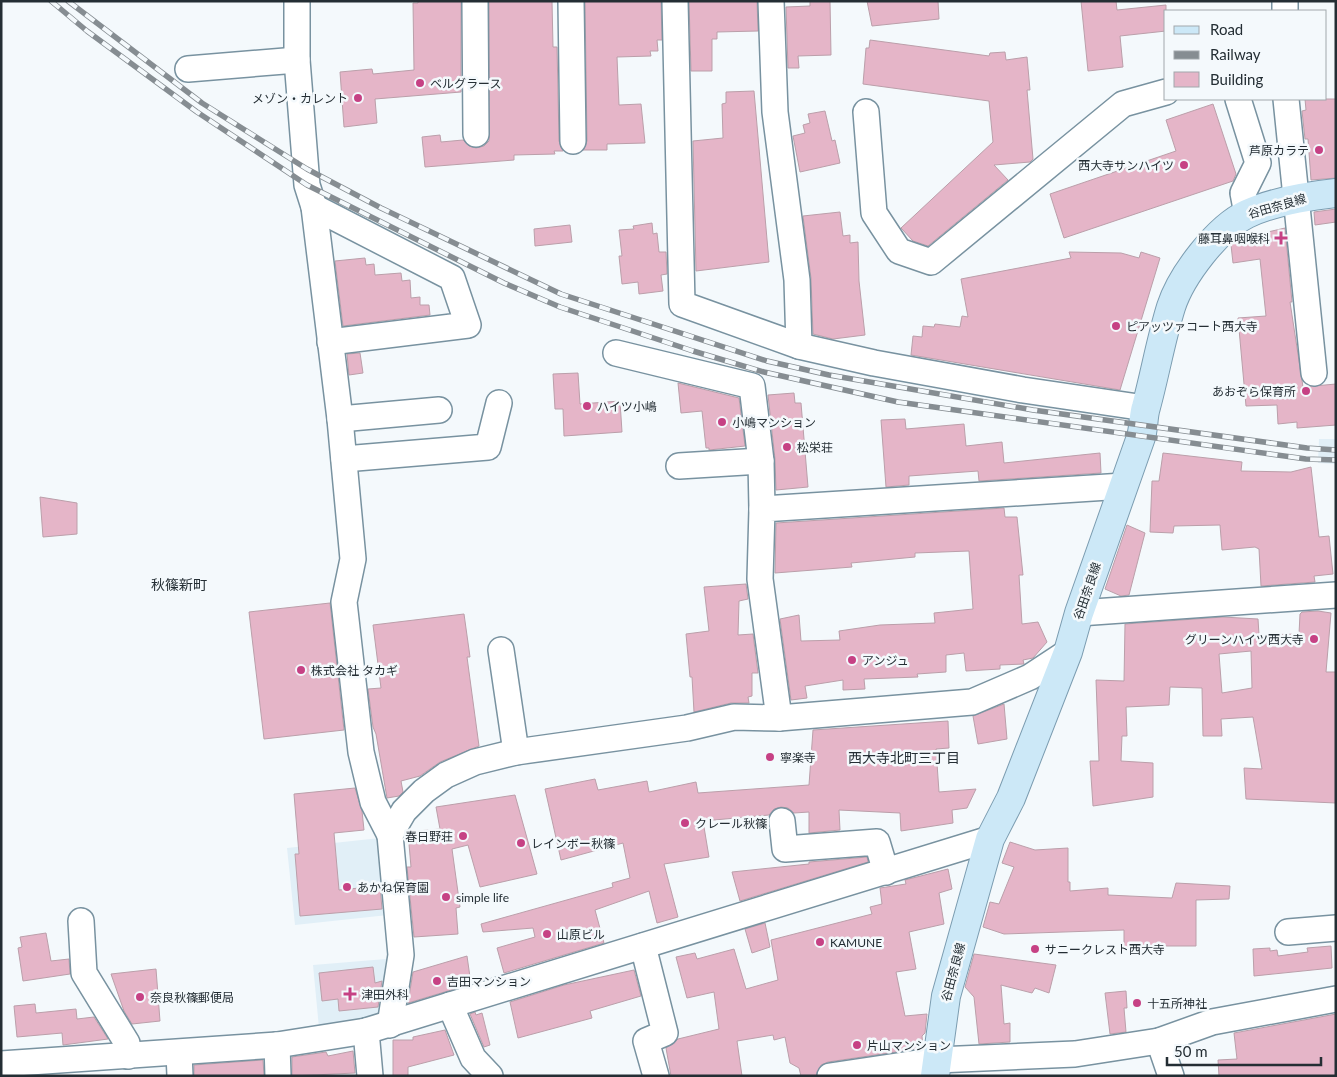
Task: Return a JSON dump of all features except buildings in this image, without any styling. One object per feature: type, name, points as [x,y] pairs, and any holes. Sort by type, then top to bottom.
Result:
[{"type":"main road","name":"谷田奈良線","points":[[936,1068],[946,996],[990,839],[1011,798],[1068,652],[1079,613],[1144,426],[1145,408],[1152,391],[1171,307],[1181,282],[1227,227],[1247,214],[1298,199],[1336,193]]},
{"type":"street","points":[[297,1],[297,60],[307,184],[314,206],[340,419],[353,558],[344,602],[361,752],[373,802],[390,835],[401,955],[390,1025]]},
{"type":"street","points":[[475,1],[476,134]]},
{"type":"street","points":[[571,1],[572,141]]},
{"type":"street","points":[[675,1],[682,304],[799,346],[1023,390],[1145,408]]},
{"type":"street","points":[[772,1],[775,112],[797,280],[799,346]]},
{"type":"street","points":[[188,69],[297,60]]},
{"type":"street","points":[[866,112],[874,212],[899,251],[931,262],[1123,104],[1164,93]]},
{"type":"street","points":[[1238,100],[1258,163],[1243,193],[1247,214]]},
{"type":"street","points":[[1286,100],[1298,199],[1314,373]]},
{"type":"street","points":[[314,206],[452,278],[468,325],[330,342]]},
{"type":"street","points":[[616,353],[752,386],[761,461],[760,580],[778,718]]},
{"type":"street","points":[[344,458],[488,447],[499,403]]},
{"type":"street","points":[[340,419],[438,410]]},
{"type":"street","points":[[679,466],[761,461]]},
{"type":"street","points":[[762,509],[1124,486]]},
{"type":"street","points":[[1079,613],[1336,595]]},
{"type":"street","points":[[500,650],[516,752]]},
{"type":"street","points":[[390,835],[404,811],[424,791],[446,775],[476,762],[516,752],[687,728],[734,717],[778,718],[972,702],[1030,677],[1068,652]]},
{"type":"street","points":[[782,821],[784,849],[877,842],[886,872]]},
{"type":"street","points":[[1,1064],[93,1067],[128,1056],[179,1064],[277,1045],[366,1031],[990,839]]},
{"type":"street","points":[[80,921],[84,973],[127,1043],[128,1056]]},
{"type":"street","points":[[1288,932],[1336,928]]},
{"type":"street","points":[[643,946],[665,1033],[646,1040],[656,1076]]},
{"type":"street","points":[[830,1076],[936,1068],[1075,1054],[1159,1041],[1212,1022],[1336,999]]},
{"type":"street","points":[[450,1006],[473,1058],[490,1076]]},
{"type":"street","points":[[366,1031],[370,1076]]},
{"type":"street","points":[[1159,1041],[1170,1076]]},
{"type":"street","points":[[277,1045],[278,1076]]},
{"type":"shaded area","points":[[1319,439],[1336,439],[1336,464],[1318,463]]},
{"type":"shaded area","points":[[380,838],[388,915],[295,925],[287,848]]},
{"type":"shaded area","name":"津田外科","points":[[386,959],[381,1023],[319,1028],[313,965]]},
{"type":"railway","points":[[51,1],[87,31],[197,112],[307,185],[504,283],[560,307],[693,351],[764,372],[898,402],[1306,459],[1336,460]]},
{"type":"railway","points":[[68,1],[202,103],[307,169],[381,208],[561,294],[767,361],[829,375],[1033,410],[1307,448],[1336,450]]},
{"type":"place","name":"ベルグラース","points":[[420,83]]},
{"type":"place","name":"メゾン・カレント","points":[[358,98]]},
{"type":"place","name":"芦原カラテ","points":[[1319,150]]},
{"type":"place","name":"西大寺サンハイツ","points":[[1184,165]]},
{"type":"place","name":"藤耳鼻咽喉科","points":[[1281,238]]},
{"type":"place","name":"ピアッツァコート西大寺","points":[[1116,326]]},
{"type":"place","name":"あおぞら保育所","points":[[1306,391]]},
{"type":"place","name":"ハイツ小嶋","points":[[587,406]]},
{"type":"place","name":"小嶋マンション","points":[[722,422]]},
{"type":"place","name":"松栄荘","points":[[787,447]]},
{"type":"place","name":"グリーンハイツ西大寺","points":[[1314,639]]},
{"type":"place","name":"アンジュ","points":[[852,660]]},
{"type":"place","name":"株式会社 タカギ","points":[[301,670]]},
{"type":"place","name":"寧楽寺","points":[[770,757]]},
{"type":"place","name":"クレール秋篠","points":[[685,823]]},
{"type":"place","name":"春日野荘","points":[[463,836]]},
{"type":"place","name":"レインボー秋篠","points":[[521,843]]},
{"type":"place","name":"あかね保育園","points":[[347,887]]},
{"type":"place","name":"simple life","points":[[446,897]]},
{"type":"place","name":"山原ビル","points":[[547,934]]},
{"type":"place","name":"KAMUNE","points":[[820,942]]},
{"type":"place","name":"サニークレスト西大寺","points":[[1035,949]]},
{"type":"place","name":"吉田マンション","points":[[437,981]]},
{"type":"place","name":"津田外科","points":[[350,994]]},
{"type":"place","name":"奈良秋篠郵便局","points":[[140,997]]},
{"type":"place","name":"十五所神社","points":[[1137,1003]]},
{"type":"place","name":"片山マンション","points":[[857,1045]]},
{"type":"district","name":"秋篠新町","points":[[179,584]]},
{"type":"district","name":"西大寺北町三丁目","points":[[904,757]]}]
